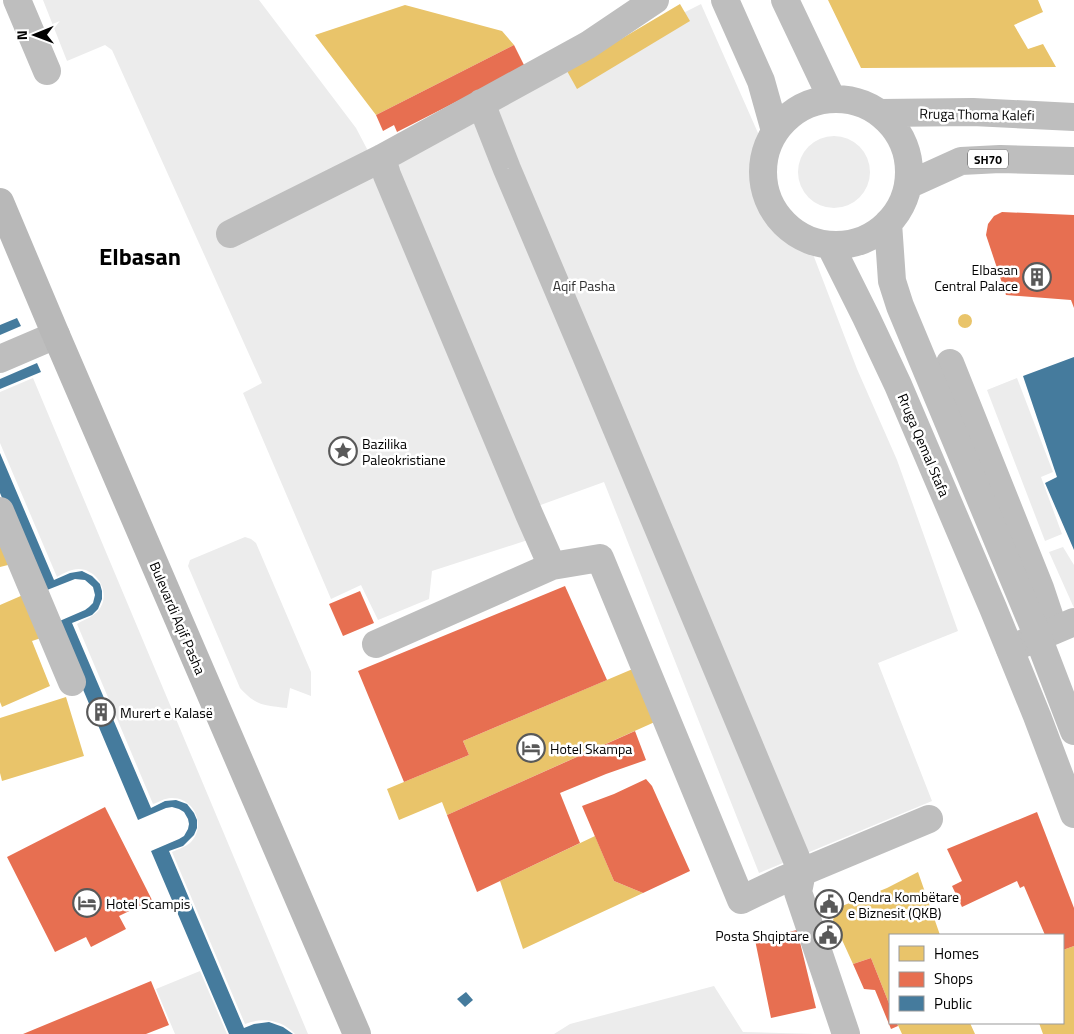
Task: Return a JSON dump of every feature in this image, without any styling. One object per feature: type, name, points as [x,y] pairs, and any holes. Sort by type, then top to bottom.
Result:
[{"type":"main road","name":"Bulevardi Aqif Pasha","points":[[0,202],[356,1034]]},
{"type":"street","points":[[17,0],[47,71]]},
{"type":"street","points":[[230,234],[382,158],[588,45],[655,0]]},
{"type":"street","points":[[725,0],[761,81],[775,131]]},
{"type":"street","points":[[785,0],[832,99]]},
{"type":"street","points":[[832,99],[849,100],[865,105],[880,113],[894,128],[904,146],[909,165],[908,186],[901,206],[888,223],[871,236],[851,243],[830,245],[811,241],[794,232],[780,219],[769,202],[763,179],[765,156],[775,131],[790,114],[810,103],[832,99]]},
{"type":"street","points":[[481,103],[802,872],[798,892],[846,1034]]},
{"type":"street","name":"Rruga Thoma Kalefi","points":[[880,113],[973,112],[1074,117]]},
{"type":"street","points":[[382,158],[552,566]]},
{"type":"street","name":"SH70","points":[[908,186],[961,161],[1000,159],[1074,161]]},
{"type":"street","points":[[888,223],[892,281],[900,306],[1055,630]]},
{"type":"street","name":"Rruga Qemal Stafa","points":[[830,245],[898,385],[1010,649],[1074,814]]},
{"type":"street","points":[[0,359],[56,336]]},
{"type":"street","points":[[950,363],[1055,630],[1074,731]]},
{"type":"street","points":[[0,511],[72,682]]},
{"type":"street","points":[[376,644],[552,566],[600,558],[741,900],[929,818]]},
{"type":"street","points":[[1010,649],[1055,630]]},
{"type":"green space","name":"Aqif Pasha","points":[[43,0],[259,0],[356,128],[377,168],[701,4],[758,133],[754,174],[775,227],[811,249],[857,369],[897,460],[958,631],[878,663],[932,801],[759,873],[604,482],[524,511],[534,538],[432,571],[429,599],[378,620],[361,585],[331,599],[243,393],[262,383],[112,50],[105,45],[67,61]]},
{"type":"green space","points":[[834,136],[854,142],[864,152],[870,172],[864,192],[854,202],[834,208],[814,202],[804,192],[798,172],[804,152],[814,142]]},
{"type":"green space","points":[[33,378],[308,1034],[295,1034],[290,1029],[272,1021],[265,1020],[245,1024],[172,852],[190,843],[195,836],[198,829],[196,814],[186,802],[179,799],[169,798],[153,804],[77,624],[95,614],[101,606],[103,599],[102,585],[93,574],[79,569],[70,570],[57,577],[0,443],[0,392]]},
{"type":"green space","points":[[1017,378],[1053,472],[1041,477],[1062,534],[1045,541],[987,390]]},
{"type":"green space","points":[[245,537],[256,543],[311,672],[311,696],[290,688],[287,708],[261,704],[240,688],[188,566],[190,560]]},
{"type":"green space","points":[[1063,547],[1074,565],[1074,608],[1049,552]]},
{"type":"green space","points":[[200,971],[227,1034],[175,1034],[156,989]]},
{"type":"green space","points":[[714,986],[743,1032],[816,1034],[554,1034],[570,1024]]},
{"type":"building: Homes","points":[[828,0],[1038,0],[1043,12],[1014,25],[1028,49],[1043,44],[1056,67],[861,68]]},
{"type":"building: Homes","points":[[680,4],[690,21],[577,89],[567,71]]},
{"type":"building: Homes","points":[[405,5],[502,31],[514,45],[376,115],[315,35]]},
{"type":"building: Homes","points":[[962,314],[968,314],[972,321],[968,328],[962,328],[958,324],[958,318]]},
{"type":"building: Homes","points":[[0,536],[16,563],[0,567]]},
{"type":"building: Homes","points":[[23,595],[41,638],[32,641],[50,686],[2,707],[0,702],[0,605]]},
{"type":"building: Homes","name":"Hotel Skampa","points":[[635,668],[657,721],[447,815],[442,802],[399,820],[387,789],[469,755],[463,741]]},
{"type":"building: Homes","points":[[66,697],[84,756],[2,781],[0,773],[0,718]]},
{"type":"building: Homes","points":[[595,836],[614,881],[643,893],[523,949],[500,881]]},
{"type":"building: Homes","points":[[918,872],[940,934],[889,934],[889,1003],[871,958],[853,964],[833,920],[837,908],[887,888]]},
{"type":"building: Homes","points":[[1074,946],[1074,1034],[1043,1034],[1039,1024],[1064,1024],[1064,950]]},
{"type":"building: Homes","points":[[897,1024],[970,1024],[975,1034],[902,1034]]},
{"type":"building: Shops","points":[[514,45],[525,67],[397,132],[394,125],[383,131],[376,115]]},
{"type":"building: Shops","name":"Elbasan Central Palace","points":[[1002,212],[1074,215],[1074,308],[1071,300],[1006,295],[986,235],[988,224],[994,216]]},
{"type":"building: Shops","points":[[565,586],[607,680],[463,741],[469,755],[404,782],[358,671]]},
{"type":"building: Shops","points":[[360,591],[374,623],[343,636],[329,604]]},
{"type":"building: Shops","points":[[635,731],[646,760],[560,793],[580,843],[477,892],[447,815]]},
{"type":"building: Shops","points":[[646,779],[652,786],[690,871],[643,893],[614,881],[582,806]]},
{"type":"building: Shops","name":"Hotel Scampis","points":[[105,807],[152,900],[119,916],[126,929],[91,947],[86,937],[55,952],[7,857]]},
{"type":"building: Shops","points":[[1037,812],[1074,908],[1074,946],[1064,950],[1064,934],[1045,934],[1024,886],[1020,888],[1017,881],[962,907],[952,886],[962,881],[947,849]]},
{"type":"building: Shops","points":[[797,930],[816,1008],[771,1018],[755,940]]},
{"type":"building: Shops","points":[[871,958],[889,1003],[889,1024],[897,1024],[898,1026],[891,1029],[875,990],[864,989],[853,964]]},
{"type":"building: Shops","points":[[151,981],[169,1025],[146,1034],[23,1034]]},
{"type":"building: Public","points":[[17,318],[21,326],[0,335],[0,325]]},
{"type":"building: Public","points":[[1074,357],[1074,550],[1045,483],[1057,477],[1023,376]]},
{"type":"building: Public","points":[[37,363],[41,372],[0,389],[0,379]]},
{"type":"building: Public","name":"Murert e Kalasë","points":[[0,453],[54,580],[70,573],[82,571],[92,576],[100,584],[102,599],[98,609],[92,615],[72,623],[151,808],[165,801],[176,800],[187,804],[197,820],[197,828],[194,835],[183,846],[169,851],[244,1028],[254,1024],[269,1022],[283,1027],[293,1034],[229,1034],[151,851],[184,836],[188,829],[188,819],[184,812],[172,807],[138,820],[55,623],[89,607],[93,603],[95,595],[93,587],[85,580],[75,579],[42,592],[0,493]]},
{"type":"building: Public","points":[[466,992],[473,1000],[465,1007],[457,999]]},
{"type":"place","name":"Elbasan Central Palace","points":[[1037,277]]},
{"type":"place","name":"Bazilika Paleokristiane","points":[[343,451]]},
{"type":"place","name":"Murert e Kalasë","points":[[101,712]]},
{"type":"place","name":"Hotel Skampa","points":[[531,748]]},
{"type":"place","name":"Hotel Scampis","points":[[87,903]]},
{"type":"place","name":"Qendra Kombëtare e Biznesit (QKB)","points":[[829,904]]},
{"type":"place","name":"Posta Shqiptare","points":[[828,935]]},
{"type":"district","name":"Elbasan","points":[[140,256]]}]
